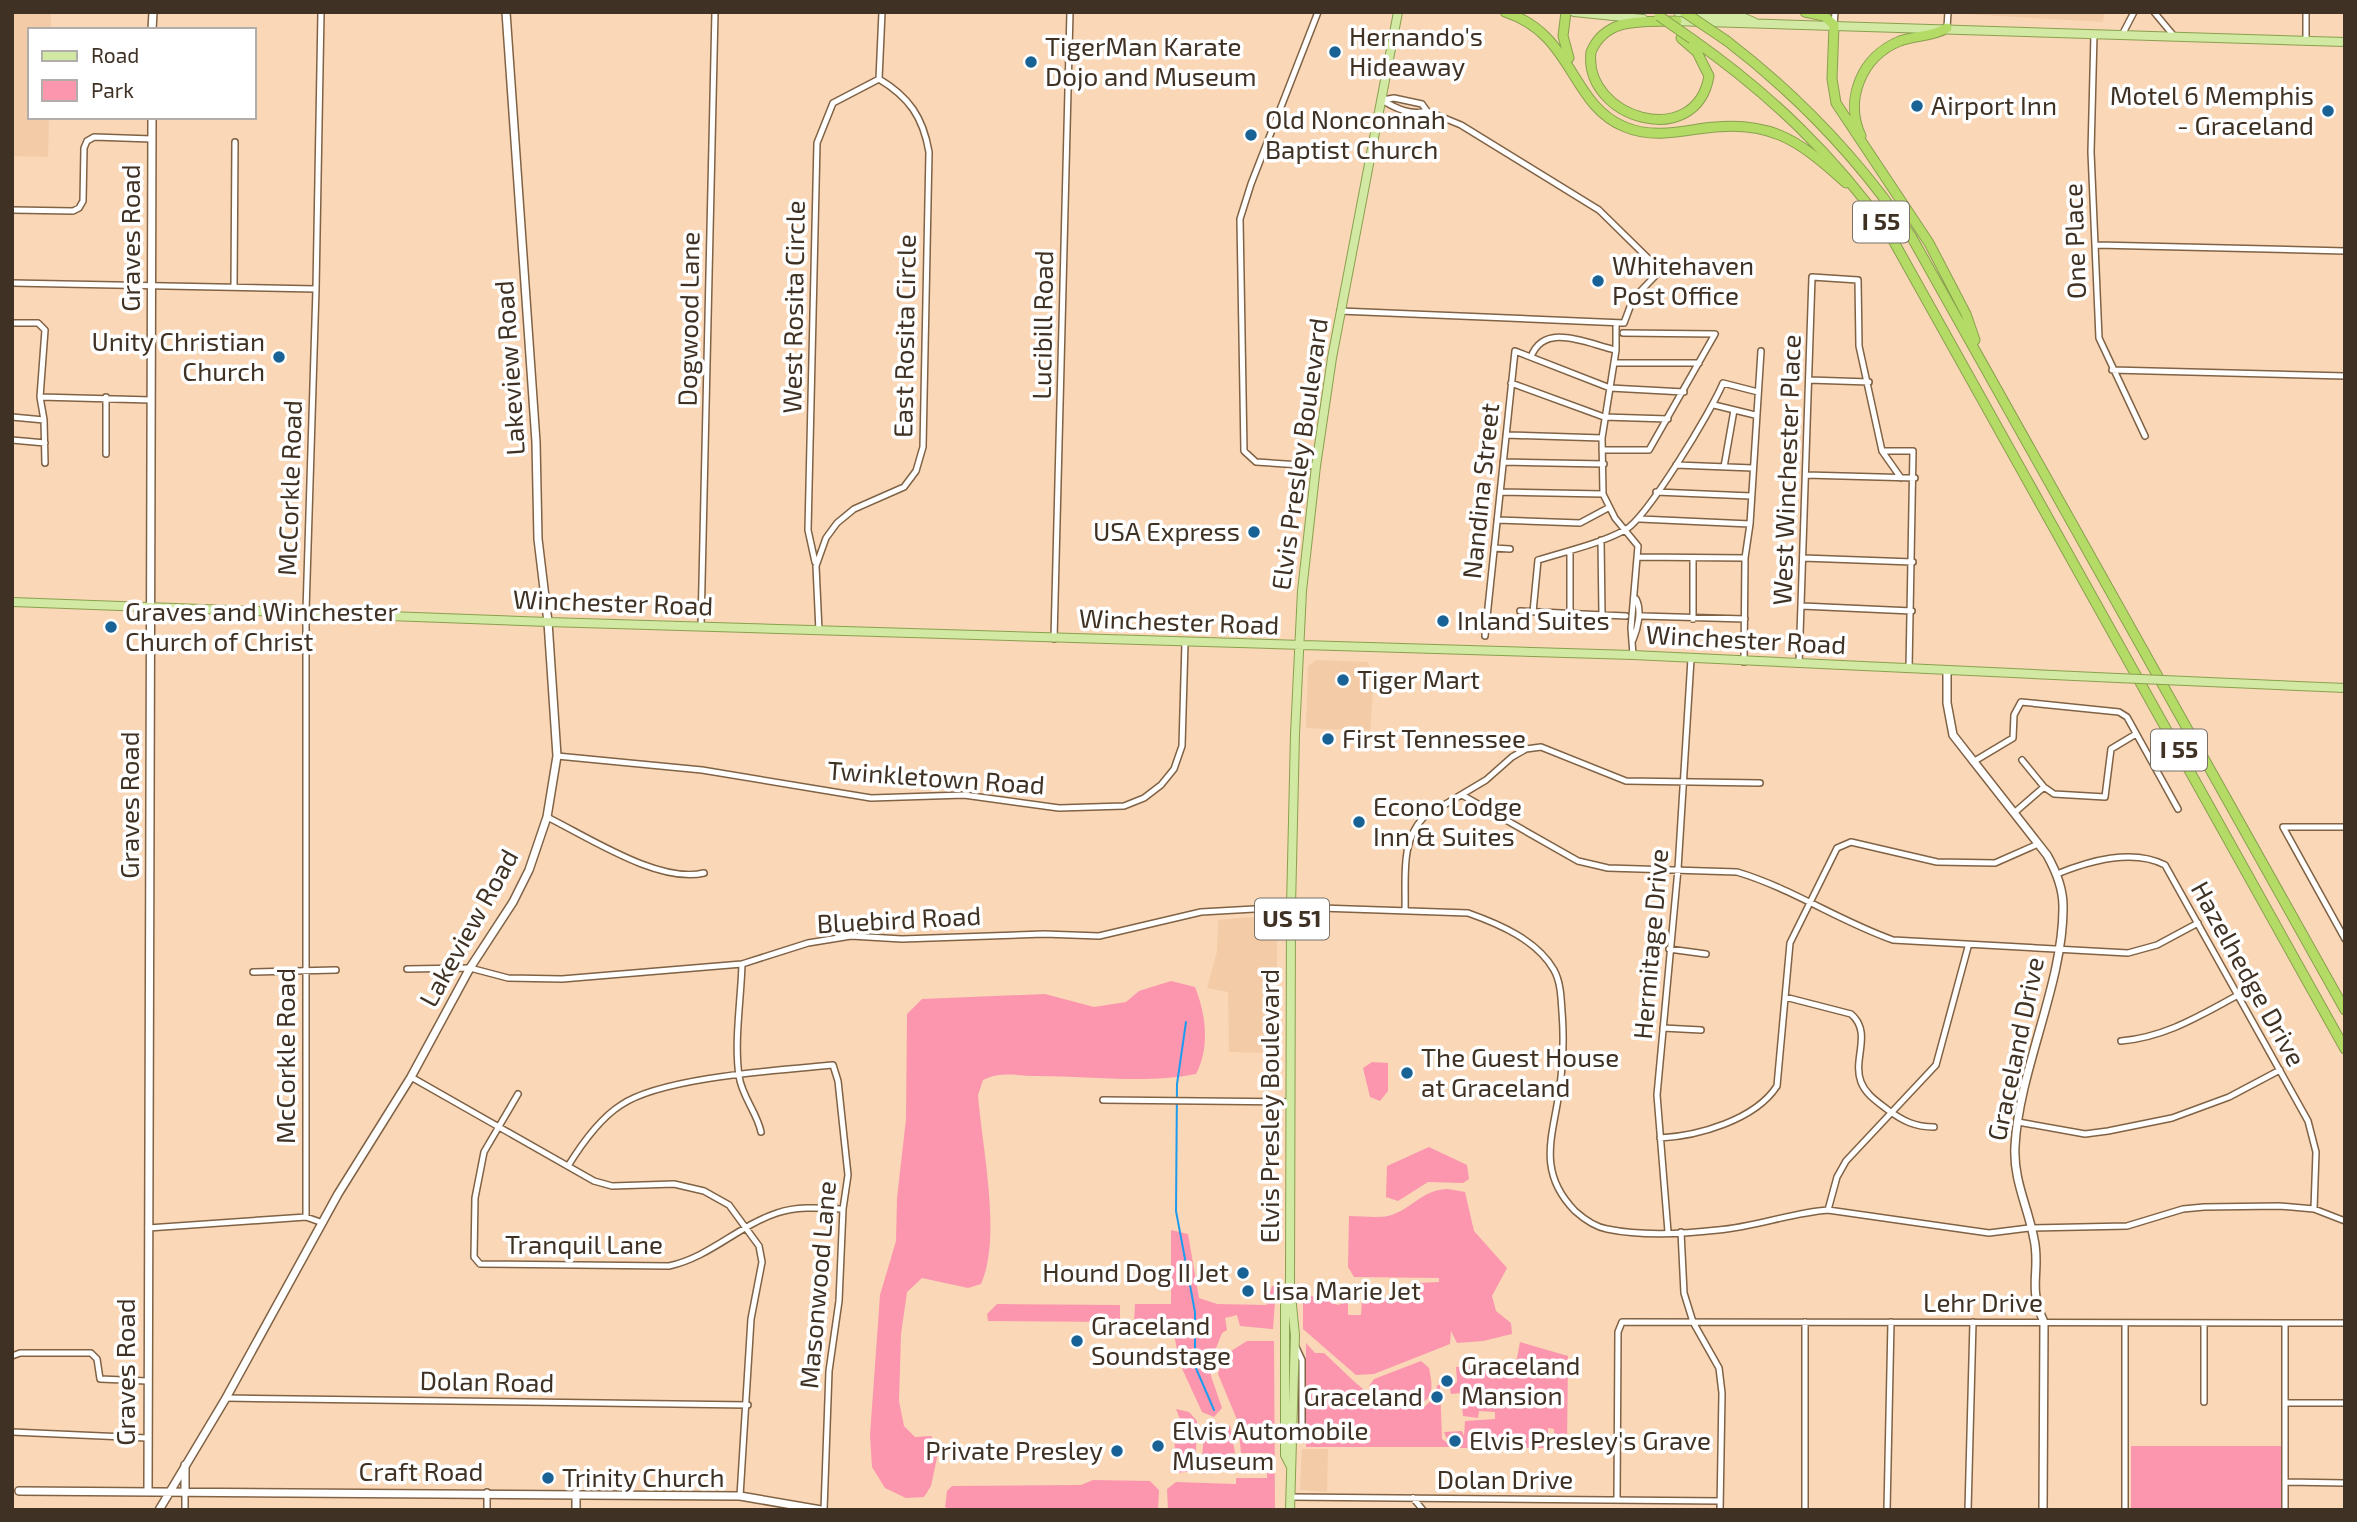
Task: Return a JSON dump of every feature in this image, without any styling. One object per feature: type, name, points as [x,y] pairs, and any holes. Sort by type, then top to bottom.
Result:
[{"type":"highway","points":[[1505,12],[1529,22],[1545,34],[1606,116],[1625,127],[1664,134],[1735,124],[1759,127],[1782,135],[1811,152],[1868,204]]},
{"type":"highway","points":[[1566,12],[1564,43],[1578,80]]},
{"type":"highway","name":"I 55","points":[[1685,12],[1727,41],[1812,113],[1872,181],[1911,236],[2345,1010]]},
{"type":"highway","points":[[1805,12],[1824,16],[1835,25],[1832,79],[1836,103],[1845,121],[1909,209],[1947,275],[1966,314],[1983,361]]},
{"type":"highway","points":[[1656,14],[1681,38],[1697,52],[1709,76],[1702,100],[1685,115],[1656,119],[1633,115],[1609,100],[1594,81],[1590,66],[1591,52],[1604,32],[1627,23],[1677,17]]},
{"type":"highway","name":"I 55","points":[[1656,14],[1783,109],[1827,154],[1868,204],[1923,289],[2345,1049]]},
{"type":"highway","points":[[1870,153],[1854,113],[1857,88],[1865,69],[1881,52],[1897,42],[1935,35],[1947,28]]},
{"type":"main road","name":"Elvis Presley Boulevard","points":[[1290,1510],[1294,1345],[1294,1297],[1290,1285],[1291,907],[1298,647],[1316,466],[1340,311],[1398,12]]},
{"type":"main road","points":[[1574,12],[1677,17],[1741,26],[1754,22],[2345,42]]},
{"type":"main road","name":"Winchester Road","points":[[12,602],[1298,647],[1633,655],[1909,670],[2345,688]]},
{"type":"main road","name":"Elvis Presley Boulevard","points":[[1290,1285],[1284,1296],[1285,1455],[1290,1465]]},
{"type":"street","name":"McCorkle Road","points":[[306,1217],[306,611],[321,12]]},
{"type":"street","name":"Lakeview Road","points":[[159,1510],[226,1398],[323,1223],[411,1077],[470,968],[530,870],[547,817],[557,756],[548,622],[538,539],[535,416],[506,12]]},
{"type":"street","name":"Dogwood Lane","points":[[701,626],[715,12]]},
{"type":"street","points":[[879,79],[882,12]]},
{"type":"street","name":"Lucibill Road","points":[[1054,639],[1070,12]]},
{"type":"street","points":[[1316,466],[1256,462],[1244,452],[1239,231],[1251,184],[1318,12]]},
{"type":"street","points":[[1835,12],[1835,25]]},
{"type":"street","points":[[1947,28],[1948,12]]},
{"type":"street","points":[[2122,35],[2134,12]]},
{"type":"street","points":[[2154,12],[2174,36]]},
{"type":"street","points":[[2306,12],[2306,41]]},
{"type":"street","name":"One Place","points":[[2094,34],[2091,152],[2099,338],[2145,436]]},
{"type":"street","name":"East Rosita Circle","points":[[819,631],[816,566],[826,538],[837,523],[854,509],[904,486],[916,471],[923,447],[929,152],[925,127],[913,107],[899,92],[879,79]]},
{"type":"street","name":"West Rosita Circle","points":[[816,566],[808,530],[817,143],[833,103],[879,79]]},
{"type":"street","points":[[1340,311],[1624,324],[1633,299],[1657,274],[1656,265],[1598,210],[1461,125],[1427,111],[1419,113],[1395,108],[1382,100]]},
{"type":"street","name":"Graves Road","points":[[148,1492],[152,119]]},
{"type":"street","points":[[12,210],[73,211],[79,208],[83,201],[83,148],[87,141],[94,137],[152,139]]},
{"type":"street","points":[[234,287],[235,142]]},
{"type":"street","points":[[2097,245],[2345,251]]},
{"type":"street","name":"West Winchester Place","points":[[1799,664],[1812,277],[1858,280],[1859,346],[1868,382]]},
{"type":"street","points":[[12,283],[316,289]]},
{"type":"street","points":[[12,323],[38,323],[45,330],[40,397],[44,420],[45,463]]},
{"type":"street","points":[[1616,323],[1616,351],[1602,438],[1603,494],[1608,508],[1637,542],[1633,655]]},
{"type":"street","points":[[1602,450],[1649,450],[1715,334],[1623,332]]},
{"type":"street","points":[[1616,351],[1551,336],[1538,342],[1531,357],[1610,388],[1684,391]]},
{"type":"street","name":"Nandina Street","points":[[1485,636],[1515,351],[1531,357]]},
{"type":"street","points":[[1744,662],[1745,558],[1750,524],[1760,351]]},
{"type":"street","points":[[1614,363],[1699,363]]},
{"type":"street","points":[[2112,370],[2345,376]]},
{"type":"street","points":[[1809,380],[1868,382],[1882,451],[1901,478]]},
{"type":"street","points":[[1511,383],[1604,417],[1668,419]]},
{"type":"street","points":[[1533,612],[1538,560],[1601,540],[1626,529],[1640,519],[1714,405],[1723,383],[1758,392]]},
{"type":"street","points":[[40,397],[151,400]]},
{"type":"street","points":[[106,397],[106,454]]},
{"type":"street","points":[[1714,405],[1755,415]]},
{"type":"street","points":[[1724,467],[1734,410]]},
{"type":"street","points":[[12,417],[44,420]]},
{"type":"street","points":[[1506,435],[1602,438]]},
{"type":"street","points":[[12,440],[45,443]]},
{"type":"street","points":[[1882,451],[1913,451],[1915,478],[1909,670]]},
{"type":"street","points":[[1503,462],[1604,464]]},
{"type":"street","points":[[1676,465],[1753,468]]},
{"type":"street","points":[[1806,475],[1915,478]]},
{"type":"street","points":[[1500,492],[1603,494]]},
{"type":"street","points":[[1656,492],[1751,496]]},
{"type":"street","points":[[1497,520],[1580,523],[1608,508]]},
{"type":"street","points":[[1640,519],[1750,524]]},
{"type":"street","points":[[1601,540],[1602,615]]},
{"type":"street","points":[[1494,548],[1510,550]]},
{"type":"street","points":[[1570,551],[1570,614]]},
{"type":"street","points":[[1638,557],[1745,558]]},
{"type":"street","points":[[1693,558],[1693,619]]},
{"type":"street","points":[[1803,558],[1913,562]]},
{"type":"street","points":[[1802,606],[1912,611]]},
{"type":"street","points":[[1520,611],[1745,619]]},
{"type":"street","name":"Twinkletown Road","points":[[557,756],[702,770],[871,798],[964,796],[1059,807],[1124,806],[1144,798],[1161,785],[1174,769],[1182,746],[1185,643]]},
{"type":"street","name":"Hermitage Drive","points":[[1668,1233],[1657,1095],[1685,780],[1691,659]]},
{"type":"street","name":"Graceland Drive","points":[[1947,671],[1947,703],[1954,735],[2038,844],[2057,874],[2064,903],[2058,949],[2018,1122],[2015,1146],[2018,1188],[2034,1239],[2034,1302],[2044,1322],[2043,1510]]},
{"type":"street","points":[[1973,762],[1991,749],[2010,742],[2015,733],[2015,711],[2024,701],[2119,712],[2125,715],[2178,809]]},
{"type":"street","points":[[2022,760],[2044,787],[2054,794],[2097,799],[2106,796],[2111,749],[2136,734]]},
{"type":"street","points":[[1405,910],[1407,850],[1412,831],[1424,817],[1486,780],[1526,748],[1541,747],[1626,781],[1760,783]]},
{"type":"street","points":[[2014,813],[2044,787]]},
{"type":"street","points":[[1462,794],[1578,861],[1608,868],[1737,872],[1893,940],[1968,947],[2137,952],[2157,945],[2198,923]]},
{"type":"street","points":[[547,817],[657,870],[677,875],[704,873]]},
{"type":"street","points":[[2345,827],[2283,827],[2345,939]]},
{"type":"street","points":[[1660,1138],[1715,1130],[1770,1097],[1777,1086],[1790,943],[1837,848],[1851,842],[1937,862],[1995,863],[2038,844]]},
{"type":"street","name":"Hazelhedge Drive","points":[[2057,874],[2093,860],[2154,860],[2165,865],[2308,1121],[2314,1137],[2314,1209]]},
{"type":"street","name":"Bluebird Road","points":[[407,969],[470,968],[508,978],[535,981],[742,964],[808,943],[851,936],[902,940],[1044,934],[1099,936],[1201,912],[1291,907],[1468,913],[1492,922],[1529,942],[1555,971],[1561,990],[1563,1020],[1560,1087],[1549,1154],[1552,1176],[1565,1201],[1584,1219],[1604,1229],[1668,1233],[1719,1230],[1828,1210],[1989,1233],[2029,1228],[2127,1226],[2183,1209],[2204,1207],[2279,1206],[2314,1209],[2345,1221]]},
{"type":"street","points":[[2337,925],[2345,921]]},
{"type":"street","points":[[1828,1210],[1837,1177],[1846,1161],[1936,1065],[1968,947]]},
{"type":"street","points":[[1669,949],[1706,954]]},
{"type":"street","points":[[742,964],[738,1074],[744,1098],[758,1121],[761,1132]]},
{"type":"street","points":[[253,972],[336,970]]},
{"type":"street","points":[[2121,1041],[2151,1038],[2172,1031],[2238,995]]},
{"type":"street","points":[[1785,997],[1852,1014],[1860,1021],[1861,1083],[1868,1094],[1892,1112],[1918,1126],[1934,1126]]},
{"type":"street","points":[[1663,1028],[1701,1030]]},
{"type":"street","name":"Masonwood Lane","points":[[738,1074],[833,1065],[847,1153],[839,1301],[829,1371],[823,1510]]},
{"type":"street","points":[[2018,1122],[2085,1134],[2108,1131],[2172,1118],[2229,1097],[2280,1070]]},
{"type":"street","points":[[568,1166],[580,1146],[621,1104],[659,1090],[738,1074]]},
{"type":"street","points":[[411,1077],[594,1181],[612,1186],[690,1186],[729,1205],[747,1227],[758,1245],[761,1262],[751,1320],[748,1405],[740,1496]]},
{"type":"street","points":[[499,1127],[518,1094]]},
{"type":"street","points":[[1103,1100],[1292,1102]]},
{"type":"street","name":"Tranquil Lane","points":[[499,1127],[484,1152],[478,1175],[474,1257],[480,1264],[669,1266],[692,1261],[747,1227],[779,1212],[798,1208],[843,1209]]},
{"type":"street","points":[[148,1228],[306,1217],[323,1223]]},
{"type":"street","points":[[1681,1232],[1684,1293],[1693,1322],[1718,1368],[1722,1393],[1720,1510]]},
{"type":"street","name":"Lehr Drive","points":[[1617,1500],[1618,1332],[1622,1322],[2345,1323]]},
{"type":"street","points":[[1805,1322],[1805,1510]]},
{"type":"street","points":[[1887,1510],[1892,1322]]},
{"type":"street","points":[[1968,1510],[1973,1322]]},
{"type":"street","points":[[2125,1323],[2125,1510]]},
{"type":"street","points":[[2204,1323],[2204,1402]]},
{"type":"street","points":[[2285,1323],[2285,1510]]},
{"type":"street","points":[[12,1356],[20,1353],[91,1353],[97,1359],[100,1379],[147,1381]]},
{"type":"street","name":"Dolan Road","points":[[226,1398],[748,1405]]},
{"type":"street","points":[[2286,1403],[2345,1403]]},
{"type":"street","points":[[12,1432],[147,1438]]},
{"type":"street","points":[[185,1464],[185,1510]]},
{"type":"street","points":[[2286,1482],[2345,1483]]},
{"type":"street","name":"Craft Road","points":[[19,1491],[487,1492],[740,1496],[823,1510]]},
{"type":"street","points":[[487,1492],[487,1510]]},
{"type":"street","points":[[576,1493],[576,1510]]},
{"type":"street","name":"Dolan Drive","points":[[1290,1497],[1720,1501]]},
{"type":"street","points":[[1413,1498],[1423,1510]]},
{"type":"shaded area","points":[[12,12],[51,12],[51,28],[28,28],[28,119],[49,119],[48,157],[12,156]]},
{"type":"shaded area","points":[[1933,12],[2104,12],[2103,22]]},
{"type":"shaded area","points":[[1316,660],[1368,662],[1374,679],[1370,731],[1306,728],[1308,666]]},
{"type":"shaded area","points":[[1277,915],[1277,1053],[1229,1052],[1228,992],[1207,988],[1217,952],[1218,920]]},
{"type":"shaded area","points":[[1302,1449],[1328,1449],[1327,1492],[1300,1490]]},
{"type":"green space","points":[[1171,981],[1195,987],[1202,1008],[1205,1042],[1196,1074],[1157,1079],[1003,1075],[983,1080],[978,1095],[989,1191],[990,1242],[987,1264],[981,1284],[968,1288],[922,1278],[907,1292],[901,1334],[899,1401],[904,1426],[915,1437],[931,1436],[939,1448],[931,1486],[924,1497],[906,1498],[885,1488],[872,1467],[870,1435],[880,1295],[896,1241],[897,1198],[906,1119],[907,1014],[922,999],[1045,994],[1094,1007],[1126,1002],[1139,991]]},
{"type":"green space","points":[[1372,1062],[1388,1063],[1388,1091],[1380,1101],[1370,1097],[1363,1068]]},
{"type":"green space","points":[[1429,1147],[1467,1165],[1469,1179],[1463,1183],[1428,1182],[1398,1201],[1386,1197],[1387,1166]]},
{"type":"green space","points":[[1448,1189],[1465,1192],[1474,1231],[1507,1268],[1492,1296],[1496,1311],[1511,1323],[1512,1334],[1483,1341],[1457,1343],[1451,1331],[1450,1344],[1374,1374],[1356,1375],[1303,1329],[1303,1293],[1338,1305],[1345,1302],[1345,1286],[1348,1286],[1348,1315],[1361,1315],[1362,1298],[1416,1298],[1418,1283],[1439,1282],[1439,1278],[1354,1277],[1348,1267],[1349,1216],[1388,1216],[1431,1192]]},
{"type":"green space","points":[[1171,1230],[1188,1234],[1199,1298],[1217,1304],[1267,1305],[1264,1299],[1269,1296],[1272,1286],[1276,1287],[1273,1329],[1240,1326],[1237,1315],[1225,1318],[1227,1330],[1222,1333],[1213,1356],[1179,1359],[1172,1325],[1134,1322],[1135,1304],[1171,1304]]},
{"type":"green space","points":[[997,1304],[1120,1305],[1120,1322],[988,1321],[987,1314]]},
{"type":"green space","points":[[1247,1341],[1274,1341],[1275,1510],[1168,1510],[1167,1489],[1176,1482],[1236,1484],[1236,1478],[1267,1478],[1268,1453],[1241,1453],[1238,1422],[1218,1374],[1223,1356]]},
{"type":"green space","points":[[1520,1342],[1568,1356],[1567,1445],[1558,1444],[1554,1440],[1554,1429],[1548,1428],[1548,1448],[1459,1448],[1457,1444],[1450,1444],[1449,1447],[1306,1447],[1306,1343],[1315,1353],[1324,1353],[1368,1393],[1394,1406],[1423,1408],[1436,1396],[1437,1385],[1440,1385],[1442,1439],[1449,1444],[1444,1432],[1462,1431],[1464,1436],[1465,1421],[1495,1419],[1495,1412],[1479,1411],[1478,1418],[1463,1416],[1461,1393],[1451,1394],[1450,1388],[1457,1382],[1456,1367],[1470,1366],[1470,1372],[1515,1368]]},
{"type":"green space","points":[[1421,1361],[1429,1368],[1431,1381],[1430,1394],[1425,1401],[1395,1402],[1369,1386],[1374,1379]]},
{"type":"green space","points":[[1179,1362],[1211,1362],[1211,1376],[1222,1408],[1214,1417],[1202,1412]]},
{"type":"green space","points":[[1176,1409],[1189,1412],[1197,1421],[1195,1471],[1176,1473],[1174,1469],[1175,1439],[1186,1434]]},
{"type":"green space","points":[[1215,1423],[1230,1426],[1235,1453],[1228,1454],[1228,1470],[1207,1470],[1205,1474],[1201,1472],[1204,1433]]},
{"type":"green space","points":[[2131,1446],[2282,1446],[2282,1510],[2131,1510]]},
{"type":"green space","points":[[1093,1480],[1150,1481],[1159,1490],[1158,1510],[951,1510],[945,1507],[947,1491],[952,1486],[1081,1485]]},
{"type":"waterway","points":[[1186,1022],[1177,1084],[1176,1211],[1195,1312],[1195,1366],[1214,1410]]},
{"type":"place","name":"Hernando's Hideaway","points":[[1335,52]]},
{"type":"place","name":"TigerMan Karate Dojo and Museum","points":[[1031,62]]},
{"type":"place","name":"Airport Inn","points":[[1917,106]]},
{"type":"place","name":"Motel 6 Memphis - Graceland","points":[[2328,111]]},
{"type":"place","name":"Old Nonconnah Baptist Church","points":[[1251,135]]},
{"type":"place","name":"Whitehaven Post Office","points":[[1598,281]]},
{"type":"place","name":"Unity Christian Church","points":[[279,357]]},
{"type":"place","name":"USA Express","points":[[1254,532]]},
{"type":"place","name":"Inland Suites","points":[[1443,621]]},
{"type":"place","name":"Graves and Winchester Church of Christ","points":[[111,627]]},
{"type":"place","name":"Tiger Mart","points":[[1343,680]]},
{"type":"place","name":"First Tennessee","points":[[1328,739]]},
{"type":"place","name":"Econo Lodge Inn & Suites","points":[[1359,822]]},
{"type":"place","name":"The Guest House at Graceland","points":[[1407,1073]]},
{"type":"place","name":"Hound Dog II Jet","points":[[1243,1273]]},
{"type":"place","name":"Lisa Marie Jet","points":[[1248,1291]]},
{"type":"place","name":"Graceland Soundstage","points":[[1077,1341]]},
{"type":"place","name":"Graceland Mansion","points":[[1447,1381]]},
{"type":"place","name":"Graceland","points":[[1437,1397]]},
{"type":"place","name":"Elvis Presley's Grave","points":[[1455,1441]]},
{"type":"place","name":"Elvis Automobile Museum","points":[[1158,1446]]},
{"type":"place","name":"Private Presley","points":[[1117,1451]]},
{"type":"place","name":"Trinity Church","points":[[548,1478]]}]
